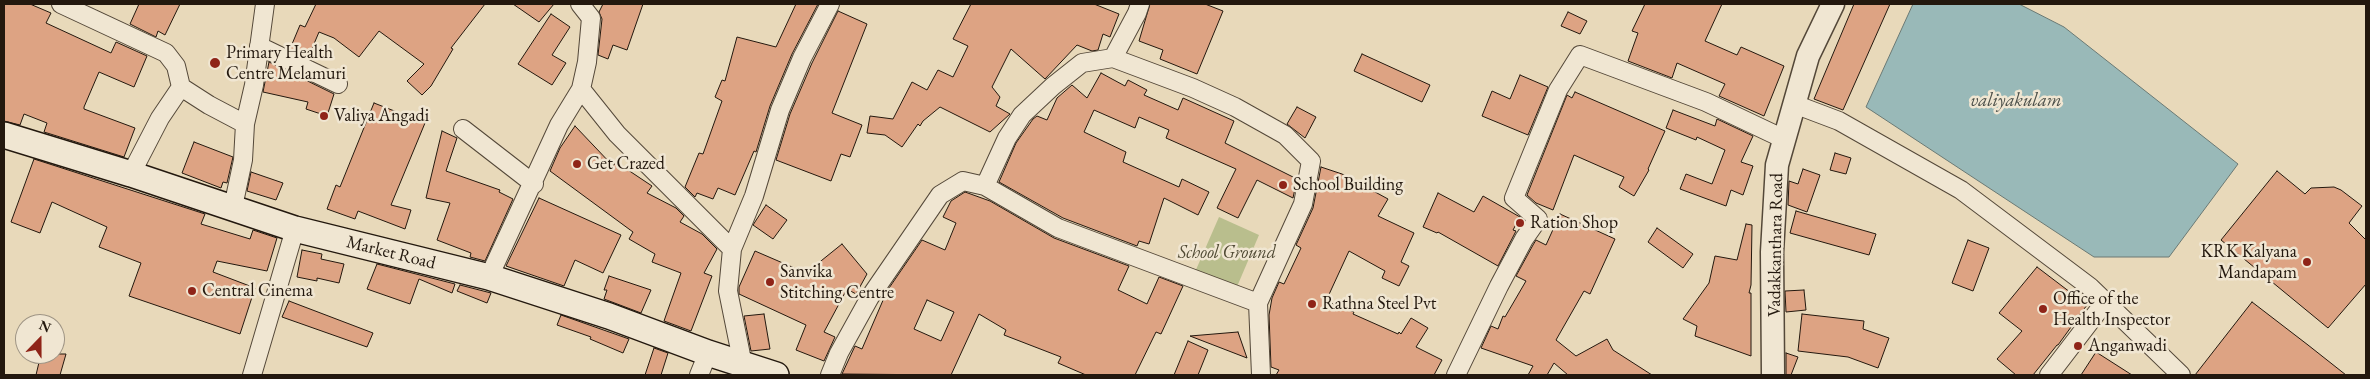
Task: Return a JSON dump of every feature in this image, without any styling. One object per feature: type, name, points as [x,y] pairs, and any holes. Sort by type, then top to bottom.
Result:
[{"type":"main road","name":"Market Road","points":[[4,135],[131,174],[295,229],[489,277],[610,316],[703,364],[743,365],[776,375]]},
{"type":"street","points":[[61,4],[166,53],[176,66],[181,87],[245,124]]},
{"type":"street","points":[[233,207],[243,160],[245,124],[254,85],[265,4]]},
{"type":"street","points":[[489,277],[534,184],[559,125],[581,88],[596,11],[580,4]]},
{"type":"street","points":[[743,365],[728,291],[732,249],[754,196],[780,110],[802,58],[830,4]]},
{"type":"street","points":[[1112,58],[1138,13],[1140,4]]},
{"type":"street","name":"Vadakkanthara Road","points":[[1773,375],[1772,252],[1777,165],[1808,56],[1833,4]]},
{"type":"street","points":[[259,46],[338,84]]},
{"type":"street","points":[[1456,375],[1503,278],[1524,239],[1538,219],[1514,198],[1558,90],[1580,55],[1706,102],[1784,139]]},
{"type":"street","points":[[985,186],[1007,138],[1022,115],[1053,86],[1082,63],[1112,58],[1153,72],[1235,107],[1285,134],[1311,161],[1303,204],[1258,303],[1261,375]]},
{"type":"street","points":[[131,174],[160,118],[181,87]]},
{"type":"street","points":[[581,88],[617,134],[732,249]]},
{"type":"street","points":[[1794,104],[1839,121],[1961,190],[2090,287],[2181,375]]},
{"type":"street","points":[[463,129],[534,184]]},
{"type":"street","points":[[830,375],[839,353],[870,297],[940,195],[963,181],[985,186],[1058,228],[1258,303]]},
{"type":"street","points":[[252,375],[295,229]]},
{"type":"street","points":[[2049,375],[2105,302]]},
{"type":"green space","name":"School Ground","points":[[1219,217],[1259,235],[1236,289],[1195,272]]},
{"type":"water","name":"valiyakulam","points":[[1913,4],[2019,4],[2064,27],[2238,164],[2169,257],[2094,257],[1866,107]]},
{"type":"building","points":[[4,4],[30,4],[51,13],[46,23],[111,53],[116,42],[147,56],[134,87],[99,72],[84,107],[84,109],[135,128],[124,157],[44,132],[47,123],[24,114],[20,125],[4,121]]},
{"type":"building","points":[[139,4],[180,4],[165,35],[158,31],[156,37],[130,24]]},
{"type":"building","points":[[316,4],[485,4],[451,48],[453,49],[431,86],[422,95],[407,81],[424,64],[379,31],[359,57],[334,38],[319,32],[308,58],[290,49],[300,25],[305,27]]},
{"type":"building","points":[[513,4],[554,4],[539,22]]},
{"type":"building","points":[[603,4],[643,4],[627,50],[613,45],[608,59],[598,55],[602,19],[599,12]]},
{"type":"building","points":[[796,4],[818,4],[792,54],[770,106],[756,152],[754,151],[735,195],[718,188],[713,199],[697,193],[695,197],[685,187],[699,153],[703,154],[722,101],[715,97],[722,80],[725,81],[737,37],[776,47]]},
{"type":"building","points":[[971,4],[1094,4],[1119,14],[1110,37],[1103,34],[1098,50],[1092,51],[1077,45],[1045,79],[1011,49],[992,87],[1000,97],[996,106],[1010,114],[990,132],[940,107],[923,121],[920,126],[918,124],[902,147],[885,135],[867,133],[870,116],[893,119],[912,82],[927,90],[938,70],[953,77],[968,46],[953,39]]},
{"type":"building","points":[[1150,4],[1205,4],[1223,11],[1197,74],[1160,59],[1163,50],[1139,41]]},
{"type":"building","points":[[1645,4],[1722,4],[1705,41],[1737,55],[1741,47],[1784,66],[1764,116],[1719,96],[1725,84],[1677,63],[1672,78],[1628,61],[1638,33],[1632,31]]},
{"type":"building","points":[[1854,4],[1890,4],[1843,110],[1814,99]]},
{"type":"building","points":[[838,11],[867,24],[832,113],[862,125],[850,157],[841,154],[831,181],[776,160],[790,114],[812,63]]},
{"type":"building","points":[[1568,12],[1587,21],[1580,34],[1561,26]]},
{"type":"building","points":[[551,14],[570,27],[552,55],[566,63],[552,85],[518,64]]},
{"type":"building","points":[[1362,54],[1430,85],[1422,102],[1354,71]]},
{"type":"building","points":[[269,62],[334,94],[327,116],[306,109],[308,102],[263,92]]},
{"type":"building","points":[[1101,73],[1125,86],[1128,80],[1147,90],[1144,95],[1178,110],[1183,98],[1234,121],[1225,143],[1297,179],[1293,198],[1257,180],[1238,218],[1217,208],[1236,169],[1166,138],[1169,130],[1139,117],[1135,128],[1094,110],[1084,132],[1126,152],[1123,162],[1179,187],[1182,179],[1209,192],[1198,215],[1164,198],[1149,244],[1139,241],[1137,246],[1063,218],[999,182],[1016,143],[1033,119],[1037,116],[1047,120],[1057,98],[1072,85],[1087,98]]},
{"type":"building","points":[[1520,75],[1548,87],[1528,135],[1482,116],[1492,91],[1510,99]]},
{"type":"building","points":[[1575,92],[1665,131],[1649,170],[1634,196],[1619,187],[1624,177],[1574,155],[1553,210],[1536,203],[1527,195],[1567,95],[1572,98]]},
{"type":"building","points":[[374,103],[425,123],[391,205],[411,210],[405,229],[358,211],[355,219],[327,209],[336,185],[340,187]]},
{"type":"building","points":[[1297,107],[1316,117],[1305,138],[1287,124]]},
{"type":"building","points":[[1673,110],[1715,126],[1717,119],[1753,136],[1741,162],[1753,166],[1743,195],[1731,190],[1726,206],[1680,189],[1686,174],[1712,184],[1725,150],[1697,137],[1696,140],[1666,128]]},
{"type":"building","points":[[575,126],[613,166],[616,162],[652,186],[647,193],[676,208],[684,216],[680,222],[702,234],[717,249],[704,273],[712,276],[691,331],[664,321],[681,273],[652,262],[655,254],[629,239],[633,232],[550,171],[560,148]]},
{"type":"building","points":[[442,131],[457,138],[446,171],[500,190],[499,192],[513,199],[485,261],[470,257],[471,253],[437,240],[450,203],[426,198]]},
{"type":"building","points":[[194,142],[233,157],[227,183],[223,182],[221,188],[182,173]]},
{"type":"building","points":[[1835,153],[1851,158],[1846,174],[1830,170]]},
{"type":"building","points":[[34,159],[205,214],[201,224],[250,239],[253,230],[277,238],[267,271],[217,261],[213,272],[255,288],[240,334],[129,296],[141,263],[99,247],[107,227],[52,202],[40,233],[11,222]]},
{"type":"building","points":[[1321,167],[1342,174],[1388,199],[1378,216],[1414,233],[1401,262],[1409,266],[1399,286],[1382,278],[1385,271],[1349,251],[1326,301],[1354,312],[1353,314],[1398,334],[1399,332],[1401,334],[1411,318],[1428,328],[1416,347],[1442,360],[1434,375],[1276,375],[1279,370],[1271,367],[1269,315],[1272,298],[1279,282],[1284,284],[1301,248],[1296,245],[1313,208]]},
{"type":"building","points":[[1803,169],[1820,175],[1807,212],[1788,205],[1789,181],[1798,184]]},
{"type":"building","name":"KRK Kalyana Mandapam","points":[[2277,171],[2305,194],[2311,188],[2334,187],[2362,206],[2349,223],[2366,240],[2366,284],[2328,328],[2221,240]]},
{"type":"building","points":[[251,172],[283,183],[276,200],[247,191]]},
{"type":"building","points":[[965,192],[990,201],[1054,238],[1129,266],[1118,290],[1147,304],[1159,277],[1183,286],[1161,334],[1156,332],[1135,375],[1086,375],[1058,363],[1061,357],[1004,335],[1006,330],[979,314],[951,375],[842,374],[855,346],[862,349],[887,291],[922,240],[945,250],[956,223],[943,217],[951,201]],"holes":[[[927,300],[954,312],[941,341],[914,329]]]},
{"type":"building","points":[[1438,193],[1474,212],[1483,196],[1520,217],[1513,230],[1516,231],[1498,266],[1438,232],[1423,227]]},
{"type":"building","points":[[539,198],[621,235],[603,273],[575,260],[564,286],[506,266]]},
{"type":"building","points":[[766,205],[787,220],[773,239],[753,225]]},
{"type":"building","points":[[1796,211],[1876,234],[1869,255],[1790,233]]},
{"type":"building","points":[[1560,214],[1615,239],[1590,294],[1584,291],[1556,340],[1576,356],[1607,339],[1613,350],[1652,375],[1568,375],[1554,363],[1547,375],[1528,375],[1533,366],[1481,348],[1491,326],[1498,329],[1503,316],[1505,317],[1526,281],[1516,276],[1533,245],[1536,240],[1546,245]]},
{"type":"building","points":[[1746,224],[1752,225],[1751,285],[1749,293],[1751,293],[1751,356],[1695,336],[1697,326],[1683,319],[1709,283],[1715,256],[1737,260]]},
{"type":"building","points":[[1657,228],[1693,254],[1683,268],[1648,242]]},
{"type":"building","points":[[1968,240],[1989,248],[1973,291],[1952,283]]},
{"type":"building","points":[[842,244],[867,274],[856,294],[847,289],[824,332],[835,337],[824,361],[796,350],[806,325],[739,294],[739,287],[755,251],[806,273]]},
{"type":"building","points":[[302,250],[322,254],[321,259],[344,264],[339,283],[317,278],[317,281],[297,277]]},
{"type":"building","points":[[377,264],[455,284],[452,293],[419,279],[410,304],[367,289]]},
{"type":"building","name":"Office of the Health Inspector","points":[[2037,267],[2087,305],[2033,375],[2016,375],[1997,359],[2022,331],[1999,313]]},
{"type":"building","points":[[609,276],[651,290],[641,313],[604,299],[607,290],[604,290]]},
{"type":"building","points":[[460,285],[491,293],[487,303],[457,291]]},
{"type":"building","points":[[1804,290],[1806,310],[1786,312],[1785,291]]},
{"type":"building","points":[[289,301],[373,333],[367,347],[282,317]]},
{"type":"building","points":[[2252,302],[2308,345],[2346,375],[2195,375]]},
{"type":"building","points":[[764,314],[770,349],[751,351],[744,316]]},
{"type":"building","points":[[1802,314],[1864,321],[1863,329],[1889,338],[1878,368],[1848,357],[1798,351]]},
{"type":"building","points":[[561,315],[629,339],[623,353],[590,339],[591,337],[557,325]]},
{"type":"building","points":[[1238,332],[1247,358],[1190,336]]},
{"type":"building","points":[[1188,341],[1208,350],[1198,375],[1174,375]]},
{"type":"building","points":[[654,348],[668,353],[661,375],[645,375]]},
{"type":"building","points":[[2096,352],[2132,375],[2081,375]]},
{"type":"building","points":[[1786,353],[1798,357],[1791,375],[1786,375]]},
{"type":"building","points":[[39,364],[63,364],[60,375],[36,375]]},
{"type":"place","name":"Primary Health Centre Melamuri","points":[[215,63]]},
{"type":"place","name":"Valiya Angadi","points":[[324,116]]},
{"type":"place","name":"Get Crazed","points":[[577,164]]},
{"type":"place","name":"School Building","points":[[1283,185]]},
{"type":"place","name":"Ration Shop","points":[[1520,223]]},
{"type":"place","name":"KRK Kalyana Mandapam","points":[[2307,262]]},
{"type":"place","name":"Sanvika Stitching Centre","points":[[770,282]]},
{"type":"place","name":"Central Cinema","points":[[192,291]]},
{"type":"place","name":"Rathna Steel Pvt","points":[[1312,304]]},
{"type":"place","name":"Office of the Health Inspector","points":[[2043,309]]},
{"type":"place","name":"Anganwadi","points":[[2078,346]]}]
